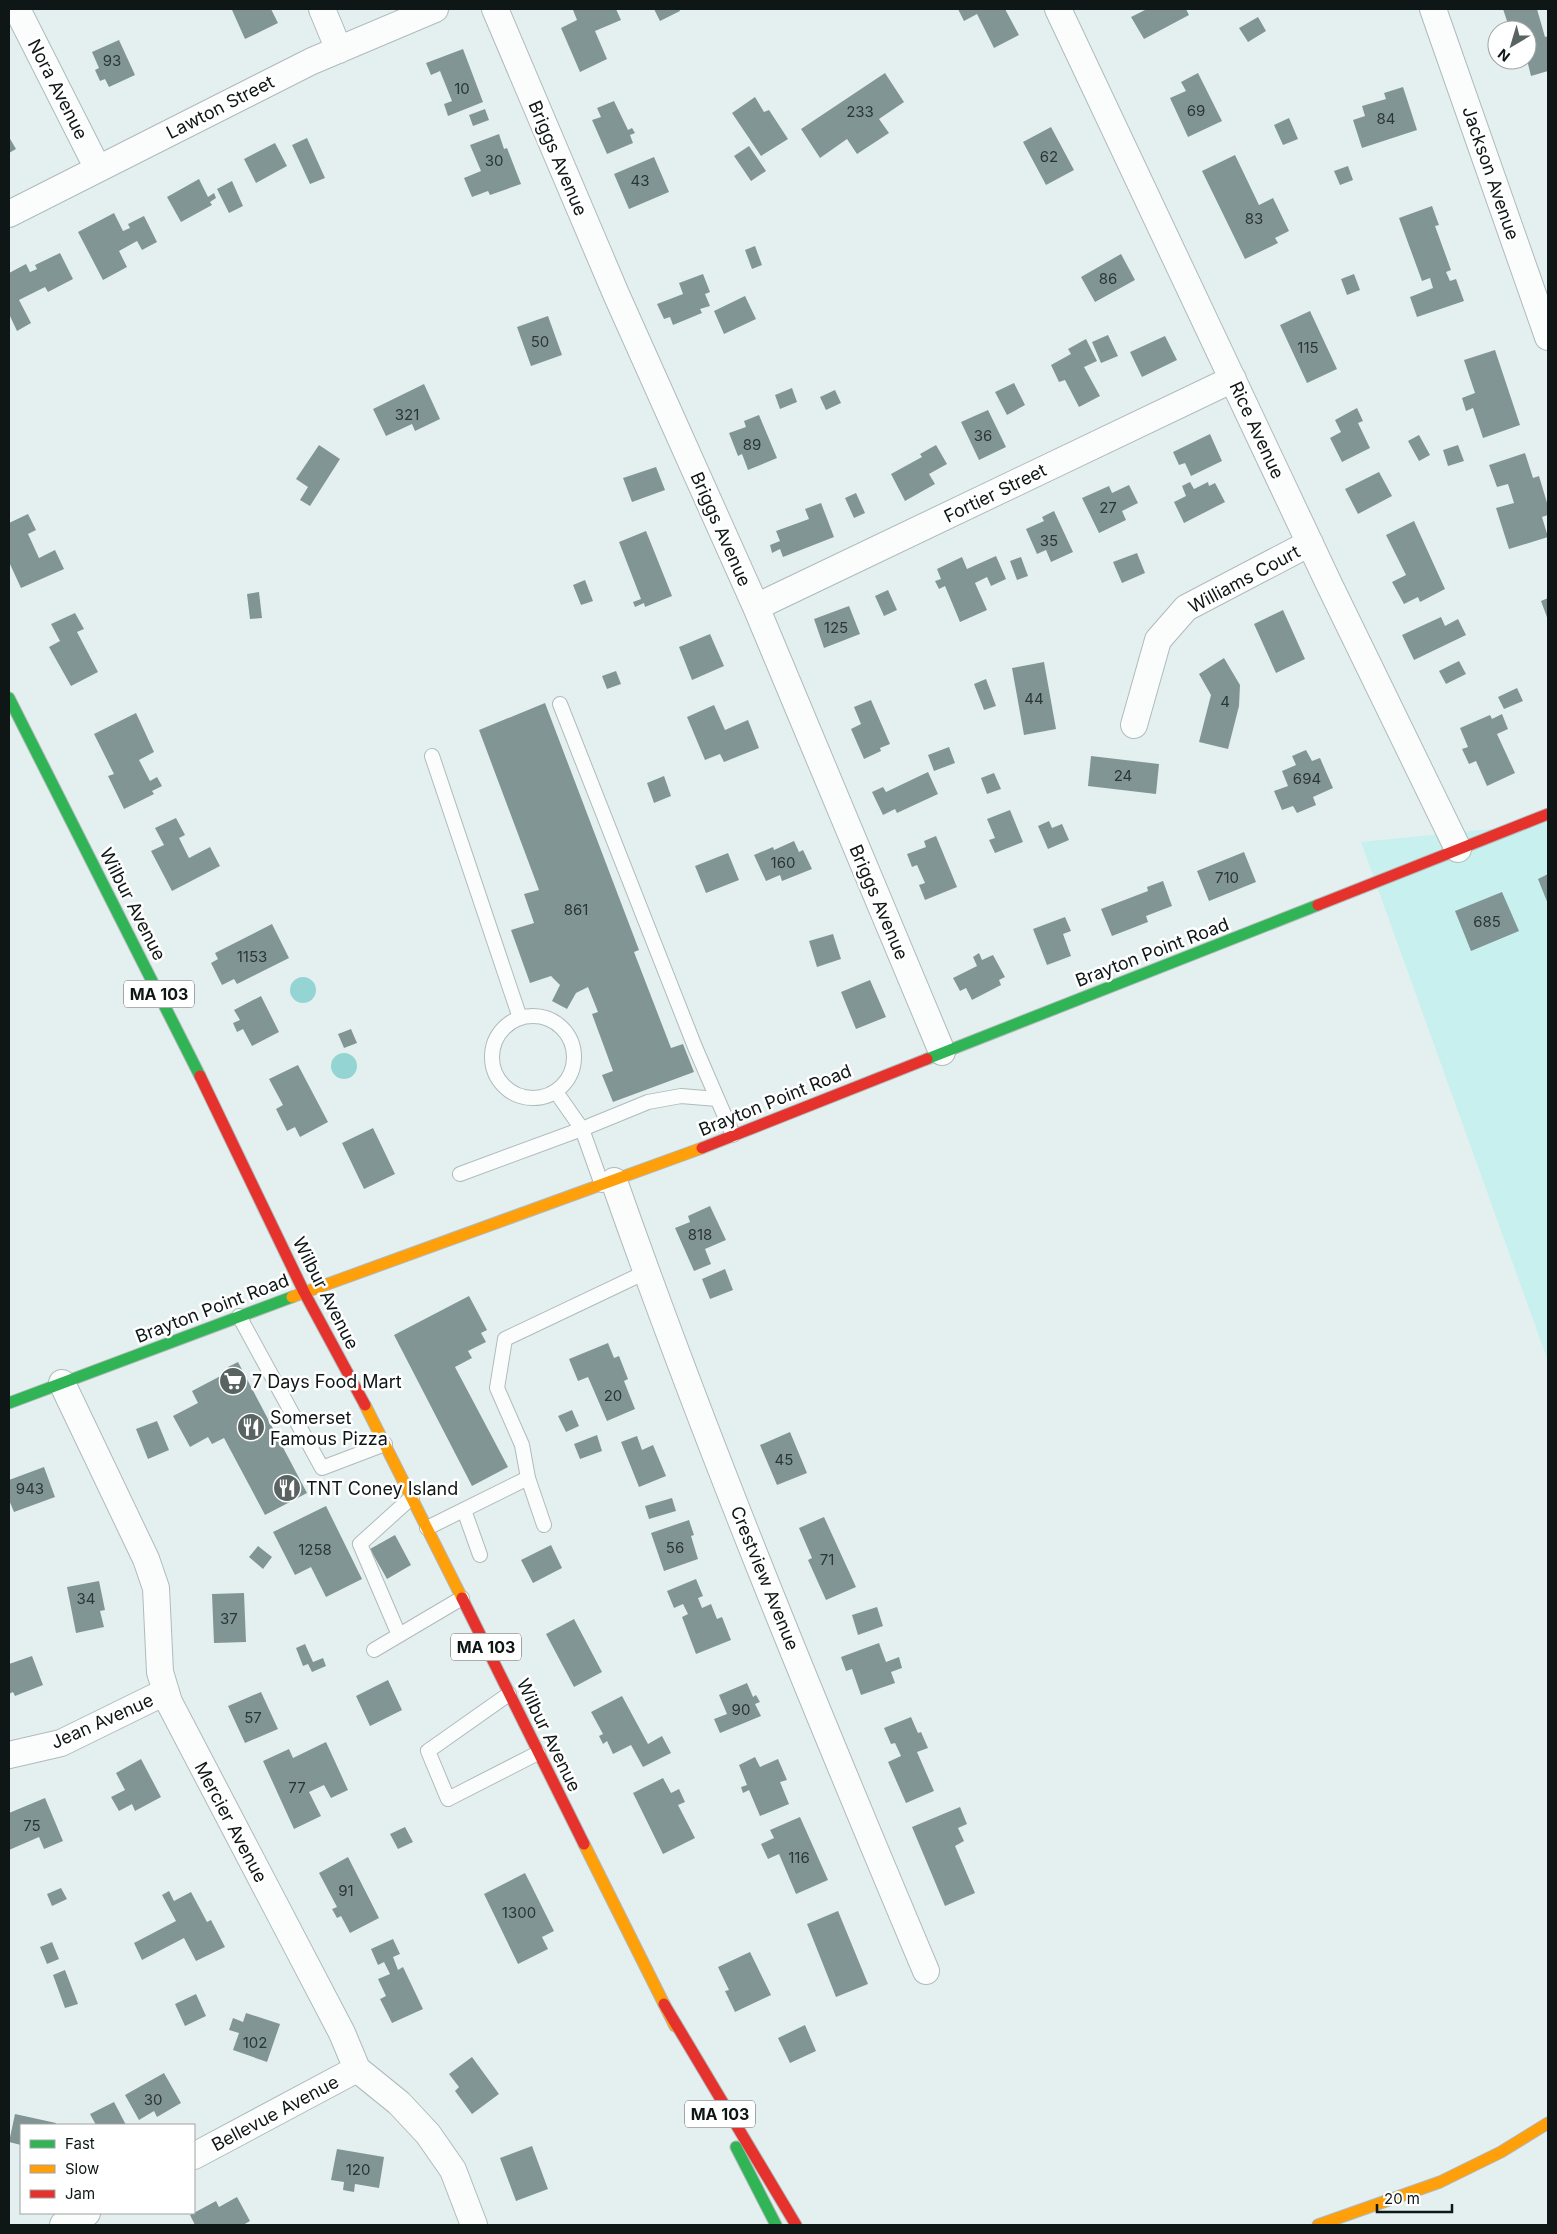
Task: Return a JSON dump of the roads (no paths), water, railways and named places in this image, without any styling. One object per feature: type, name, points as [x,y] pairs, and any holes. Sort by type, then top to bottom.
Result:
[{"type":"main road","name":"Wilbur Avenue","points":[[9,698],[206,1087],[304,1292],[412,1497],[538,1753],[776,2225]]},
{"type":"main road","name":"Brayton Point Road","points":[[9,1403],[304,1292],[608,1183],[1548,814]]},
{"type":"main road","points":[[664,2004],[796,2225]]},
{"type":"main road","points":[[1318,2225],[1440,2182],[1501,2152],[1548,2123]]},
{"type":"street","name":"Nora Avenue","points":[[17,9],[98,169]]},
{"type":"street","points":[[322,9],[340,50]]},
{"type":"street","name":"Lawton Street","points":[[9,214],[267,83],[435,9]]},
{"type":"street","name":"Briggs Avenue","points":[[495,9],[616,294],[756,607],[942,1052]]},
{"type":"street","name":"Rice Avenue","points":[[1058,9],[1310,543],[1458,849]]},
{"type":"street","name":"Jackson Avenue","points":[[1433,9],[1548,337]]},
{"type":"street","name":"Fortier Street","points":[[756,607],[1233,379]]},
{"type":"street","name":"Williams Court","points":[[1134,725],[1158,640],[1186,608],[1310,543]]},
{"type":"street","name":"Crestview Avenue","points":[[608,1183],[646,1272],[674,1351],[734,1503],[926,1971]]},
{"type":"street","name":"Mercier Avenue","points":[[62,1383],[146,1559],[156,1588],[160,1672],[168,1702],[342,2033],[357,2069],[398,2103],[428,2134],[453,2170],[474,2225]]},
{"type":"street","name":"Jean Avenue","points":[[9,1755],[61,1742],[166,1692]]},
{"type":"street","name":"Bellevue Avenue","points":[[195,2155],[357,2069]]},
{"type":"street","points":[[64,2225],[85,2214]]},
{"type":"lane","points":[[560,704],[694,1047],[733,1135]]},
{"type":"lane","points":[[432,756],[520,1018]]},
{"type":"lane","points":[[532,1016],[549,1020],[563,1030],[570,1039],[574,1063],[571,1074],[556,1092],[545,1097],[522,1097],[511,1093],[495,1075],[492,1064],[494,1041],[509,1023],[520,1018],[532,1016]]},
{"type":"lane","points":[[556,1092],[582,1128],[608,1183]]},
{"type":"lane","points":[[460,1174],[648,1102],[681,1096],[717,1099]]},
{"type":"lane","points":[[544,1525],[528,1478],[522,1445],[497,1388],[505,1339],[646,1272]]},
{"type":"lane","points":[[239,1316],[322,1468],[385,1444]]},
{"type":"lane","points":[[427,1528],[528,1478]]},
{"type":"lane","points":[[399,1635],[360,1544],[412,1497]]},
{"type":"lane","points":[[464,1510],[480,1555]]},
{"type":"lane","points":[[374,1650],[462,1598]]},
{"type":"lane","points":[[509,1694],[428,1751],[448,1799],[538,1753]]},
{"type":"place","name":"7 Days Food Mart","points":[[233,1381]]},
{"type":"place","name":"Somerset Famous Pizza","points":[[251,1427]]},
{"type":"place","name":"TNT Coney Island","points":[[287,1488]]}]
